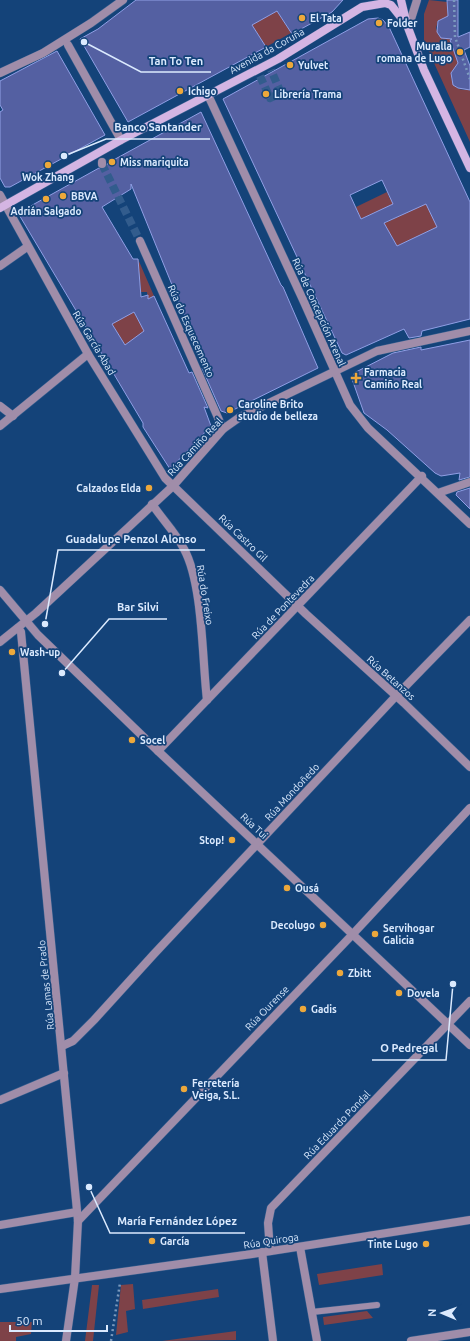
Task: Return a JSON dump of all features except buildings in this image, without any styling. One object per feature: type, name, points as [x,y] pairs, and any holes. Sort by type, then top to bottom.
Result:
[{"type":"street","points":[[0,72],[43,53],[91,23],[123,0]]},
{"type":"street","name":"Avenida da Coruña","points":[[3,206],[121,140],[278,59],[364,3],[372,0]]},
{"type":"street","points":[[401,0],[407,25],[424,70],[470,168]]},
{"type":"street","points":[[407,25],[411,19],[417,0]]},
{"type":"street","points":[[364,3],[385,3],[391,5],[407,25]]},
{"type":"street","points":[[68,45],[121,140]]},
{"type":"street","name":"Rúa de Concepción Arenal","points":[[208,95],[350,405],[368,428],[422,476],[470,524]]},
{"type":"street","name":"Rúa García Abad","points":[[0,195],[3,206],[88,354],[165,478],[172,486]]},
{"type":"street","name":"Rúa do Esquecemento","points":[[140,241],[223,429]]},
{"type":"street","points":[[0,266],[27,247]]},
{"type":"street","name":"Rúa Camiño Real","points":[[0,642],[26,621],[172,486],[223,429],[260,406],[388,348],[470,331]]},
{"type":"street","points":[[0,426],[88,354]]},
{"type":"street","points":[[0,406],[13,416]]},
{"type":"street","name":"Rúa de Pontevedra","points":[[158,751],[422,476]]},
{"type":"street","points":[[438,493],[470,482]]},
{"type":"street","name":"Rúa Castro Gil","points":[[172,486],[298,605]]},
{"type":"street","name":"Rúa do Freixo","points":[[152,504],[184,548],[191,565],[198,601],[207,700]]},
{"type":"street","name":"Rúa Tui","points":[[0,590],[44,641],[352,935],[470,1045]]},
{"type":"street","name":"Rúa Betanzos","points":[[298,605],[470,767]]},
{"type":"street","name":"Rúa Mondoñedo","points":[[62,1046],[73,1041],[94,1020],[396,696],[470,620]]},
{"type":"street","name":"Rúa Lamas de Prado","points":[[18,628],[21,632],[78,1216],[75,1278],[66,1341]]},
{"type":"street","name":"Rúa Ourense","points":[[78,1216],[352,935],[470,808]]},
{"type":"street","name":"Rúa Eduardo Pondal","points":[[273,1341],[266,1252],[268,1223],[271,1208],[470,1001]]},
{"type":"street","points":[[0,1100],[64,1073]]},
{"type":"street","points":[[0,1226],[78,1216]]},
{"type":"street","name":"Rúa Quiroga","points":[[0,1290],[75,1278],[300,1247],[470,1220]]},
{"type":"street","points":[[300,1247],[317,1341]]},
{"type":"street","points":[[411,1341],[470,1332]]},
{"type":"lane","points":[[312,1312],[377,1305]]},
{"type":"path","points":[[454,0],[455,37],[470,79]]},
{"type":"path","points":[[111,1341],[120,1283]]},
{"type":"shaded area","points":[[429,0],[447,2],[448,17],[438,21],[436,28],[439,36],[450,39],[459,64],[451,73],[452,81],[456,87],[465,90],[469,89],[470,91],[470,142],[424,41],[424,14]]},
{"type":"shaded area","points":[[277,11],[291,33],[266,47],[248,19],[268,16]]},
{"type":"shaded area","points":[[387,192],[390,199],[420,192],[432,216],[449,209],[446,223],[397,246],[392,237],[366,232],[412,210],[407,198],[361,219],[356,207]]},
{"type":"shaded area","points":[[138,259],[154,296],[148,299],[147,292],[141,292]]},
{"type":"shaded area","points":[[131,308],[138,320],[148,330],[125,345],[112,324],[120,319]]},
{"type":"shaded area","points":[[382,1264],[383,1275],[319,1285],[317,1274]]},
{"type":"shaded area","points":[[133,1284],[135,1309],[126,1311],[128,1332],[116,1335],[121,1285]]},
{"type":"shaded area","points":[[92,1285],[99,1285],[93,1341],[85,1341]]},
{"type":"shaded area","points":[[218,1289],[219,1297],[143,1309],[142,1300]]},
{"type":"shaded area","points":[[367,1311],[373,1318],[324,1325],[323,1317]]},
{"type":"shaded area","points":[[0,1322],[32,1322],[31,1334],[16,1337],[16,1341],[0,1341]]},
{"type":"shaded area","points":[[236,1331],[236,1340],[162,1341]]},
{"type":"tunnel","points":[[260,76],[270,98],[281,93],[271,70]]},
{"type":"tunnel","points":[[102,164],[138,237]]},
{"type":"place","name":"El Tata","points":[[302,18]]},
{"type":"place","name":"Folder","points":[[379,23]]},
{"type":"place","name":"Tan To Ten","points":[[84,42]]},
{"type":"place","name":"Muralla romana de Lugo","points":[[460,52]]},
{"type":"place","name":"Yulvet","points":[[290,65]]},
{"type":"place","name":"Ichigo","points":[[180,91]]},
{"type":"place","name":"Librería Trama","points":[[266,94]]},
{"type":"place","name":"Banco Santander","points":[[64,156]]},
{"type":"place","name":"Miss mariquita","points":[[112,162]]},
{"type":"place","name":"Wok Zhang","points":[[48,165]]},
{"type":"place","name":"BBVA","points":[[63,196]]},
{"type":"place","name":"Adrián Salgado","points":[[46,199]]},
{"type":"place","name":"Farmacia Camiño Real","points":[[356,378]]},
{"type":"place","name":"Caroline Brito studio de belleza","points":[[230,410]]},
{"type":"place","name":"Calzados Elda","points":[[149,488]]},
{"type":"place","name":"Guadalupe Penzol Alonso","points":[[45,624]]},
{"type":"place","name":"Wash-up","points":[[12,652]]},
{"type":"place","name":"Bar Silvi","points":[[62,673]]},
{"type":"place","name":"Socel","points":[[132,740]]},
{"type":"place","name":"Stop!","points":[[232,840]]},
{"type":"place","name":"Ousá","points":[[287,888]]},
{"type":"place","name":"Decolugo","points":[[323,925]]},
{"type":"place","name":"Servihogar Galicia","points":[[375,934]]},
{"type":"place","name":"Zbitt","points":[[340,973]]},
{"type":"place","name":"O Pedregal","points":[[453,984]]},
{"type":"place","name":"Dovela","points":[[399,993]]},
{"type":"place","name":"Gadis","points":[[303,1009]]},
{"type":"place","name":"Ferretería Veiga, S.L.","points":[[184,1089]]},
{"type":"place","name":"María Fernández López","points":[[89,1187]]},
{"type":"place","name":"García","points":[[152,1241]]},
{"type":"place","name":"Tinte Lugo","points":[[426,1244]]}]
